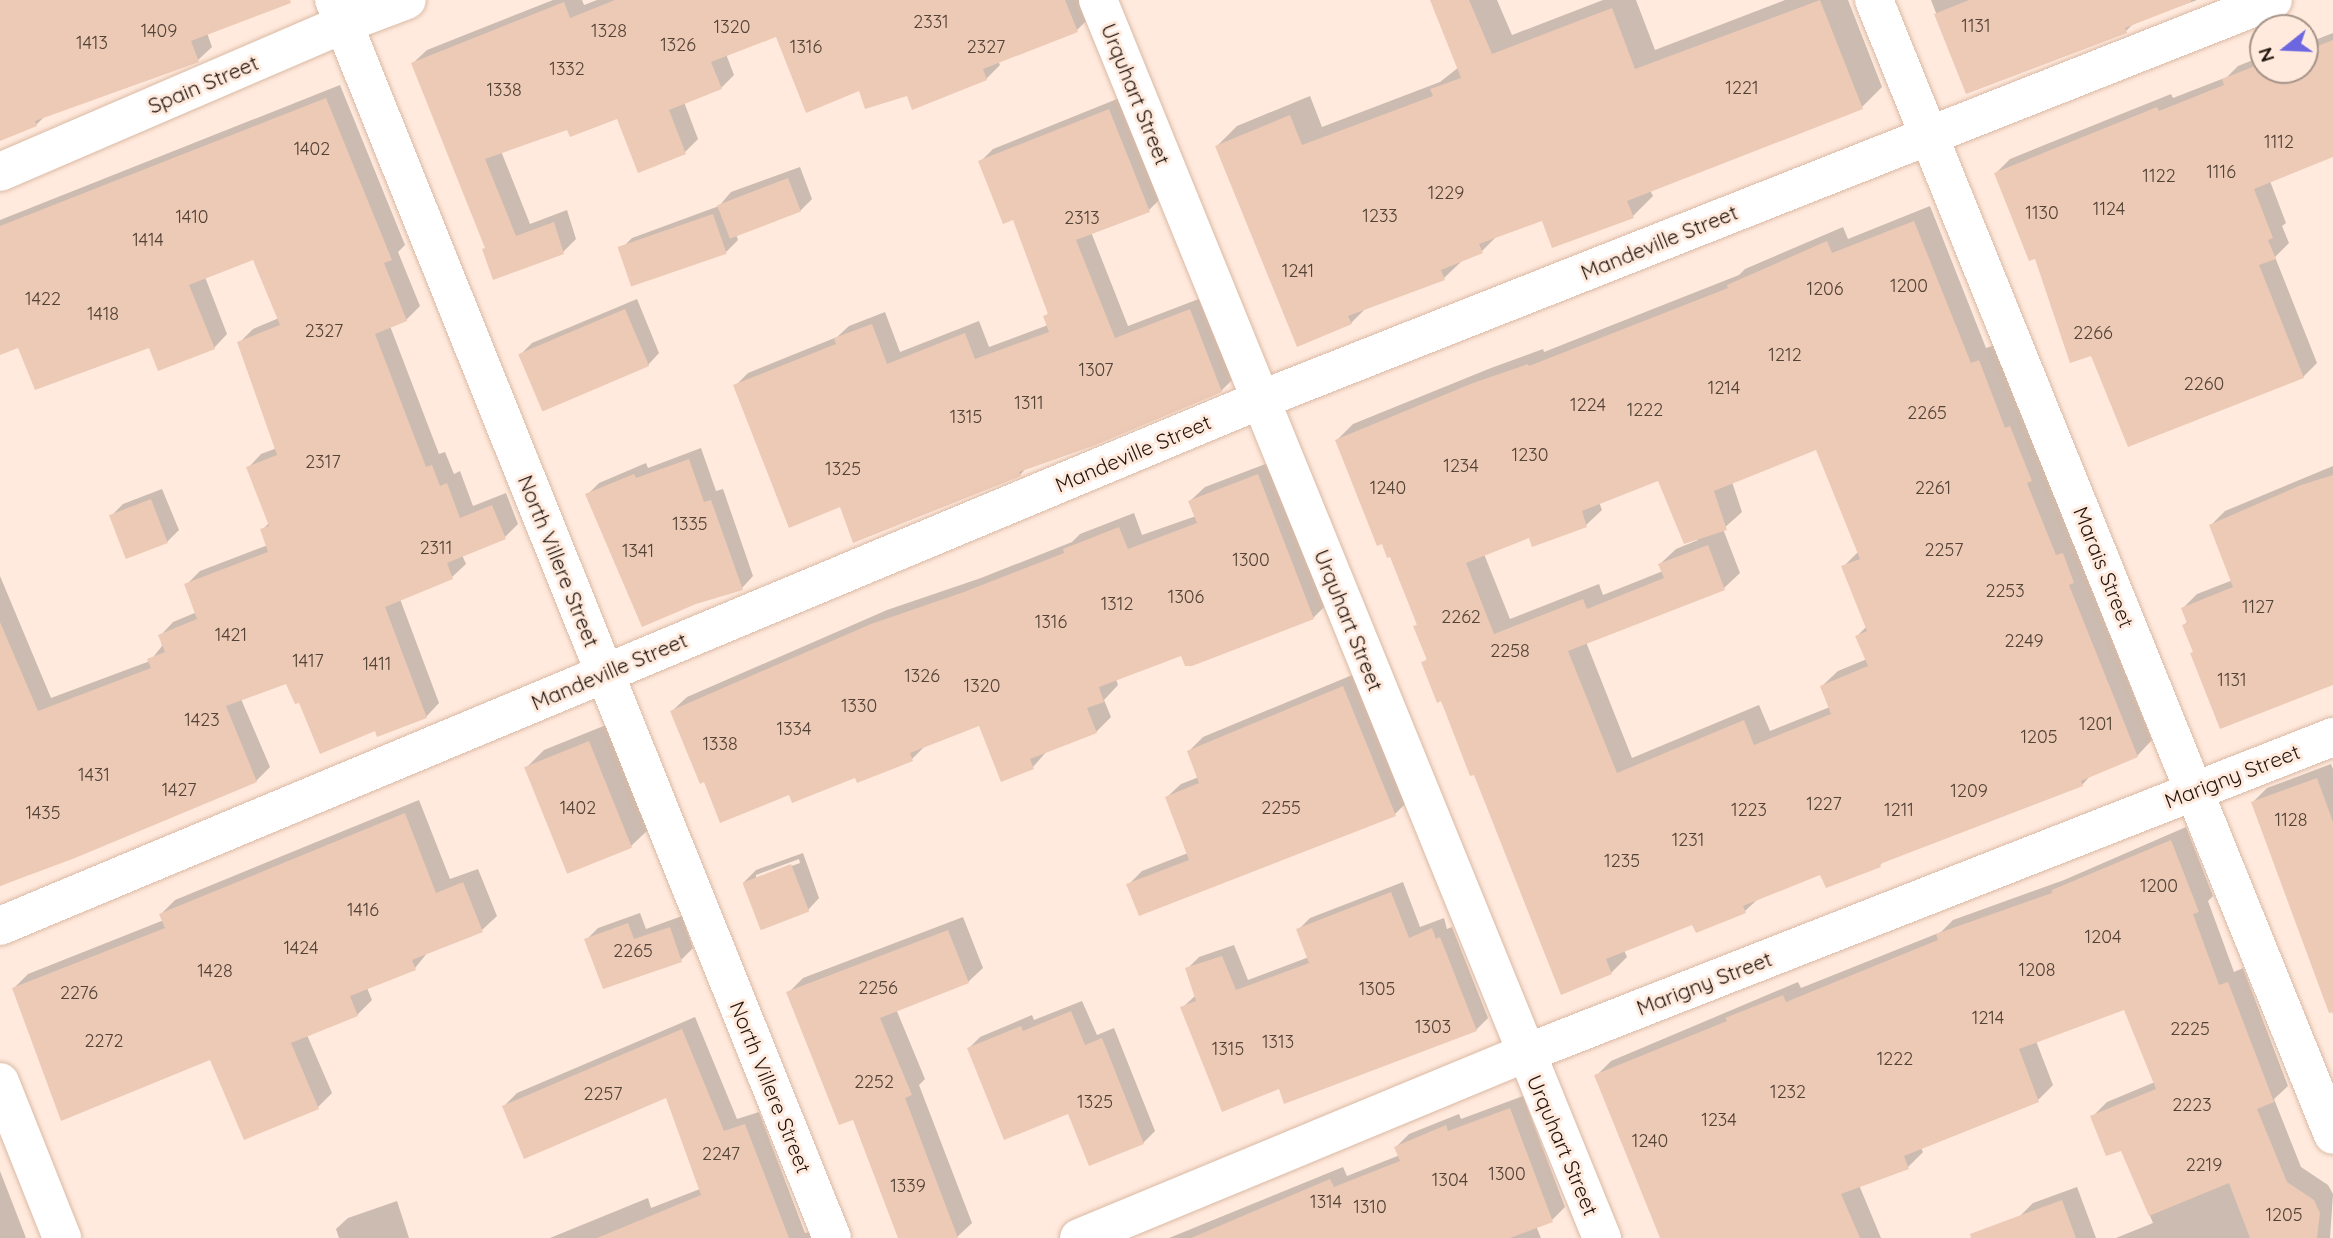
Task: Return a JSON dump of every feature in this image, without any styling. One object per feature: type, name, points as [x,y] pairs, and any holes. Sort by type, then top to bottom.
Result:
[{"type":"street","name":"Spain Street","points":[[0,172],[338,12],[407,0]]},
{"type":"street","name":"Urquhart Street","points":[[1098,0],[1524,1054],[1602,1238]]},
{"type":"street","name":"Marais Street","points":[[1874,0],[2333,1135]]},
{"type":"street","name":"Mandeville Street","points":[[0,926],[1260,401],[2273,0]]},
{"type":"street","name":"North Villere Street","points":[[338,12],[832,1238]]},
{"type":"street","name":"Marigny Street","points":[[1079,1238],[1524,1054],[2333,737]]},
{"type":"street","points":[[0,1082],[62,1238]]},
{"type":"building","points":[[0,0],[290,0],[291,3],[191,41],[199,62],[35,121],[37,126],[0,141]]},
{"type":"building","points":[[615,0],[1065,0],[1078,32],[983,69],[987,80],[912,110],[907,96],[865,109],[859,91],[806,113],[776,37],[711,62],[722,89],[669,110],[686,154],[638,173],[617,119],[570,137],[567,130],[485,159],[516,236],[554,222],[564,254],[493,280],[482,249],[485,248],[411,63],[564,2],[570,18]]},
{"type":"building","points":[[1430,0],[1469,0],[1492,54],[1612,8],[1635,69],[1820,0],[1863,109],[1627,201],[1634,218],[1552,248],[1542,221],[1479,244],[1483,253],[1441,270],[1445,280],[1348,316],[1352,324],[1297,347],[1215,146],[1290,115],[1302,145],[1433,96],[1430,89],[1461,78]]},
{"type":"building","points":[[1969,0],[2191,2],[2125,28],[2127,33],[1966,94],[1934,14]]},
{"type":"building","points":[[2333,40],[2333,157],[2254,189],[2273,238],[2268,240],[2276,259],[2259,265],[2304,378],[2128,447],[2091,356],[2070,363],[2035,259],[2029,261],[1994,173],[2157,107],[2159,111],[2224,85],[2222,79],[2249,68],[2249,84],[2319,84],[2319,46]]},
{"type":"building","points":[[326,98],[392,260],[384,263],[407,321],[375,334],[426,467],[432,465],[440,486],[447,483],[460,518],[492,505],[506,539],[447,563],[453,579],[385,607],[427,718],[377,737],[375,731],[320,754],[299,703],[295,704],[286,684],[226,706],[257,782],[75,858],[0,886],[0,622],[38,711],[151,668],[147,659],[165,652],[158,635],[197,619],[184,584],[268,552],[260,529],[269,526],[246,467],[277,455],[237,342],[280,325],[253,260],[189,285],[215,349],[158,371],[149,348],[35,390],[18,348],[0,355],[0,226]]},
{"type":"building","points":[[1109,109],[1150,212],[1076,240],[1115,338],[1190,309],[1222,392],[1093,446],[1019,472],[1021,476],[853,543],[840,507],[789,528],[733,385],[836,344],[834,338],[872,324],[887,364],[965,333],[975,359],[1049,332],[1043,316],[1048,314],[1013,220],[1003,224],[978,161]]},
{"type":"building","points":[[788,178],[801,212],[730,239],[717,205]]},
{"type":"building","points":[[713,214],[727,254],[631,287],[618,247]]},
{"type":"building","points":[[1914,221],[1971,363],[1979,360],[2005,428],[2010,426],[2032,481],[2027,483],[2056,555],[2063,553],[2074,583],[2069,585],[2138,757],[2081,781],[2083,786],[1880,864],[1881,867],[1826,888],[1820,875],[1743,906],[1746,913],[1696,933],[1692,925],[1606,959],[1612,974],[1561,995],[1474,775],[1470,776],[1441,701],[1437,703],[1421,662],[1427,660],[1413,626],[1417,625],[1390,557],[1387,558],[1382,544],[1377,546],[1335,440],[1473,383],[1528,364],[1529,366],[1728,288],[1727,285],[1827,241],[1832,253]],"holes":[[[1816,450],[1860,559],[1841,566],[1867,631],[1855,636],[1868,666],[1820,686],[1831,714],[1754,745],[1744,720],[1617,773],[1568,651],[1725,590],[1708,545],[1658,564],[1664,578],[1587,609],[1583,599],[1494,634],[1466,563],[1529,538],[1532,547],[1587,527],[1582,511],[1658,481],[1684,544],[1727,530],[1714,491]]]},
{"type":"building","points":[[625,309],[649,366],[542,411],[518,354]]},
{"type":"building","points":[[689,459],[704,502],[711,500],[743,590],[696,604],[642,627],[585,494],[634,474],[636,478]]},
{"type":"building","points":[[1258,474],[1314,619],[1192,666],[1185,666],[1181,656],[1099,687],[1104,702],[1087,708],[1097,733],[1030,759],[1034,769],[1001,782],[979,726],[910,753],[913,761],[857,783],[855,778],[792,803],[789,795],[720,823],[704,782],[700,784],[670,711],[871,624],[1064,553],[1063,549],[1119,527],[1128,549],[1197,523],[1188,501]]},
{"type":"building","points":[[2333,475],[2333,685],[2220,729],[2190,653],[2193,652],[2182,625],[2187,623],[2181,608],[2233,587],[2209,525],[2301,485]]},
{"type":"building","points":[[151,499],[168,543],[126,559],[109,515]]},
{"type":"building","points":[[1343,686],[1396,816],[1139,916],[1126,884],[1189,860],[1165,797],[1199,783],[1187,751]]},
{"type":"building","points":[[589,741],[632,848],[567,874],[524,767]]},
{"type":"building","points":[[2317,778],[2333,822],[2333,1012],[2329,1013],[2251,802]]},
{"type":"building","points":[[405,813],[436,893],[463,882],[483,932],[412,960],[416,970],[350,996],[358,1016],[291,1043],[319,1109],[244,1140],[210,1060],[61,1121],[12,988],[165,928],[159,914]]},
{"type":"building","points":[[2171,840],[2199,912],[2193,914],[2219,985],[2228,982],[2274,1102],[2257,1109],[2287,1182],[2314,1200],[2320,1213],[2317,1238],[2250,1238],[2229,1183],[2149,1216],[2121,1151],[2106,1156],[2090,1116],[2156,1089],[2124,1010],[2019,1049],[2039,1102],[1904,1156],[1909,1169],[1841,1194],[1860,1238],[1660,1238],[1594,1075],[1727,1021],[1725,1018],[1783,995],[1786,1002],[1938,940],[1936,934],[2052,893],[2052,890]]},
{"type":"building","points":[[791,864],[809,912],[761,930],[742,883]]},
{"type":"building","points":[[1391,892],[1409,938],[1432,928],[1436,939],[1440,937],[1477,1031],[1284,1104],[1279,1089],[1222,1112],[1180,1007],[1196,1001],[1185,968],[1222,956],[1236,990],[1309,963],[1296,929]]},
{"type":"building","points":[[628,923],[634,939],[670,927],[682,962],[603,989],[584,939]]},
{"type":"building","points":[[948,930],[969,983],[880,1018],[912,1095],[905,1098],[958,1238],[898,1238],[853,1120],[839,1125],[786,992]]},
{"type":"building","points":[[1071,1011],[1085,1045],[1102,1038],[1144,1144],[1089,1166],[1068,1114],[1004,1140],[967,1048],[1021,1026],[1023,1031]]},
{"type":"building","points":[[682,1029],[724,1131],[745,1124],[789,1238],[597,1238],[701,1195],[666,1098],[524,1159],[502,1106]]},
{"type":"building","points":[[1510,1108],[1553,1222],[1510,1238],[1191,1238],[1330,1179],[1334,1187],[1400,1161],[1394,1147],[1446,1125],[1448,1131]]},
{"type":"building","points":[[2062,1200],[2076,1238],[1971,1238],[1970,1234]]}]
